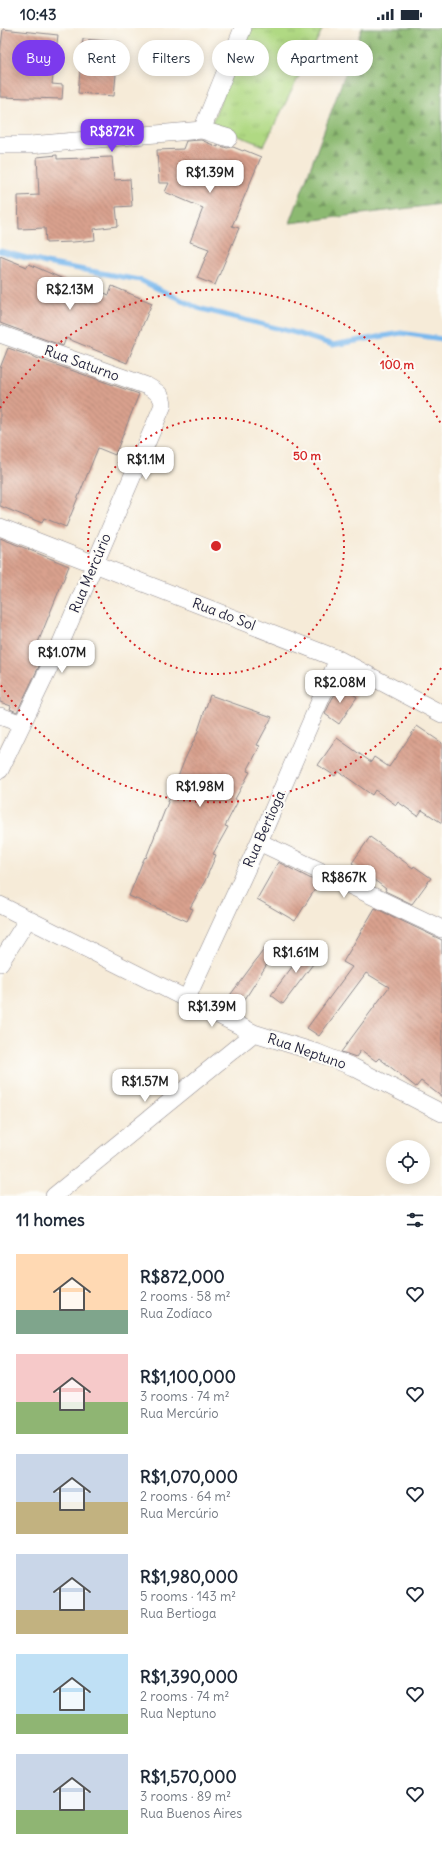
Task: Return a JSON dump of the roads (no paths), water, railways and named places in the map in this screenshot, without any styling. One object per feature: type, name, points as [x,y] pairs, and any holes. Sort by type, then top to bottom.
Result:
[{"type":"street","points":[[202,130],[243,28]]},
{"type":"street","points":[[0,145],[30,145],[202,130],[228,138]]},
{"type":"street","name":"Rua Saturno","points":[[0,334],[147,386],[161,396]]},
{"type":"street","name":"Rua Mercúrio","points":[[0,770],[95,564],[159,416],[163,405],[161,396]]},
{"type":"street","name":"Rua do Sol","points":[[0,527],[338,659],[442,714]]},
{"type":"street","name":"Rua Bertioga","points":[[186,998],[258,842],[338,659]]},
{"type":"street","points":[[0,716],[22,724]]},
{"type":"street","points":[[258,842],[442,929]]},
{"type":"street","name":"Rua Neptuno","points":[[0,905],[254,1033],[318,1053],[353,1067],[442,1113]]},
{"type":"street","points":[[0,963],[28,919]]},
{"type":"street","points":[[54,1196],[254,1033]]},
{"type":"waterway","points":[[0,251],[46,263],[140,280],[198,308],[296,333],[333,345],[401,333],[442,339]]}]
